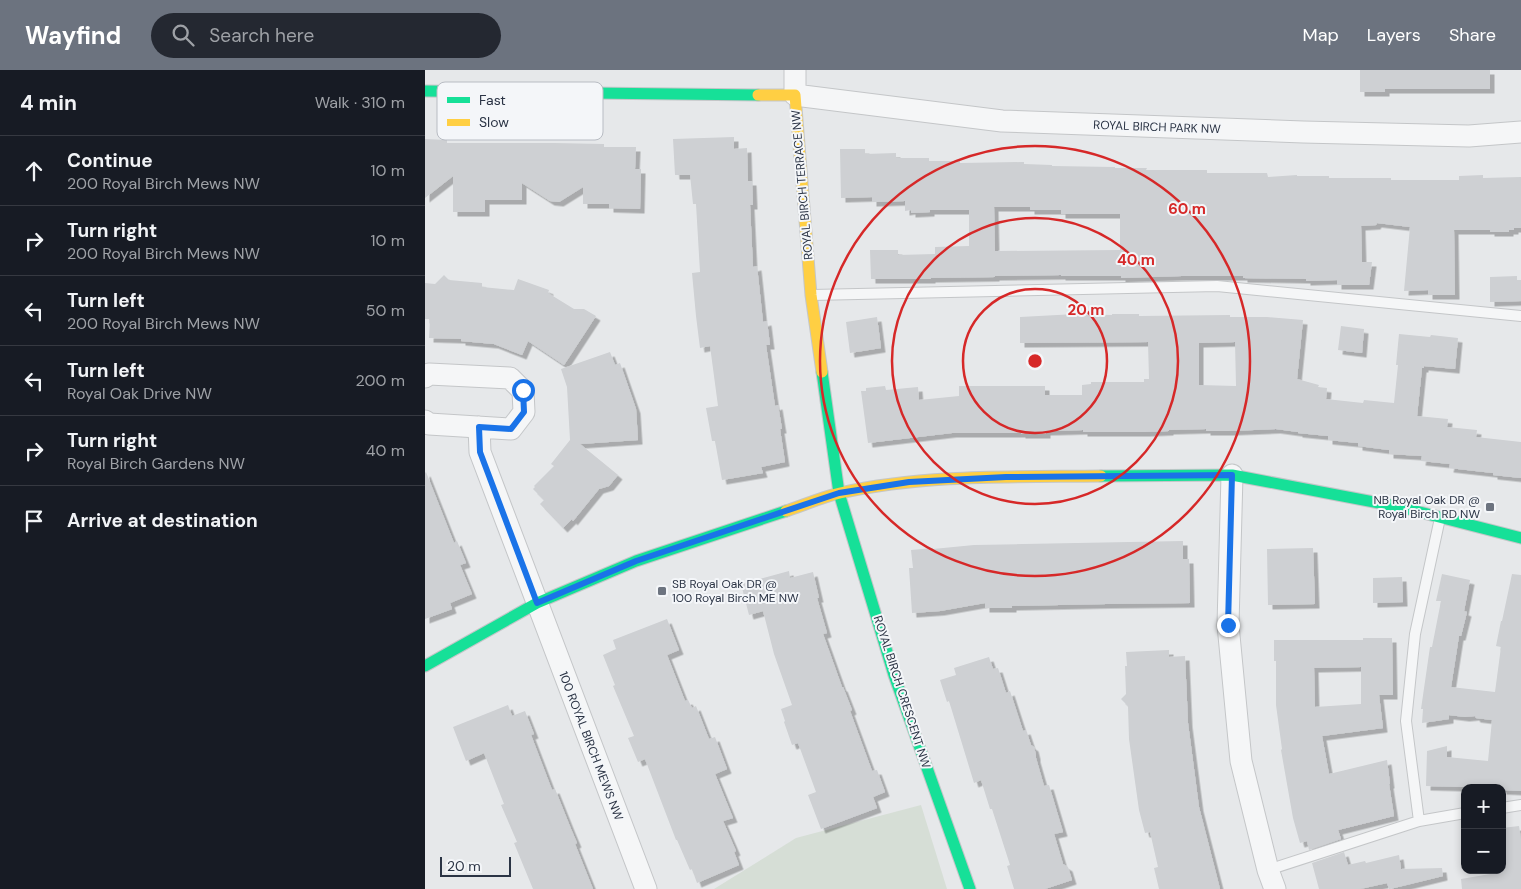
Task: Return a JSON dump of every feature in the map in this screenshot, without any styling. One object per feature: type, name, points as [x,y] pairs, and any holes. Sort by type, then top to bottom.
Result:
[{"type":"street","points":[[795,70],[795,95]]},
{"type":"street","name":"ROYAL BIRCH TERRACE NW","points":[[603,93],[795,95],[811,295],[839,493]]},
{"type":"street","name":"ROYAL BIRCH PARK NW","points":[[795,95],[1003,121],[1469,136],[1521,132]]},
{"type":"street","points":[[425,377],[429,374],[510,378],[523,390],[524,412],[511,429],[429,424],[425,420]]},
{"type":"street","name":"100 ROYAL BIRCH MEWS NW","points":[[479,427],[480,452],[645,889]]},
{"type":"street","points":[[1232,475],[1228,625],[1241,761],[1272,879]]},
{"type":"street","points":[[425,666],[537,603],[636,561],[839,493],[909,482],[1006,477],[1232,475],[1400,507],[1521,538]]},
{"type":"street","name":"ROYAL BIRCH CRESCENT NW","points":[[839,493],[895,675],[969,889]]},
{"type":"lane","points":[[811,295],[1217,286],[1521,316]]},
{"type":"lane","points":[[1419,820],[1406,721],[1415,634],[1440,517]]},
{"type":"lane","points":[[1506,807],[1521,805]]},
{"type":"lane","points":[[1272,879],[1419,820],[1461,815]]},
{"type":"shaded area","points":[[921,805],[947,889],[714,889],[796,838]]},
{"type":"building","points":[[1360,70],[1490,70],[1490,89],[1385,89],[1385,92],[1360,92]]},
{"type":"building","points":[[734,137],[734,149],[747,148],[748,181],[752,181],[753,205],[750,205],[753,267],[757,266],[763,322],[767,321],[770,345],[766,345],[775,406],[778,405],[782,429],[780,429],[785,462],[761,467],[763,473],[722,480],[715,441],[712,441],[706,408],[718,406],[710,346],[700,348],[696,316],[692,273],[700,272],[696,204],[693,204],[690,175],[675,175],[673,139]]},
{"type":"building","points":[[425,139],[447,140],[447,143],[604,144],[604,147],[636,147],[635,169],[641,169],[640,209],[609,208],[609,204],[583,204],[583,187],[559,202],[550,201],[522,183],[522,200],[485,200],[485,212],[453,212],[453,176],[425,198]]},
{"type":"building","points":[[840,149],[865,149],[865,154],[896,153],[896,158],[929,158],[929,161],[960,161],[960,163],[1024,162],[1024,164],[1052,166],[1147,168],[1146,170],[1207,170],[1207,173],[1267,173],[1268,177],[1297,175],[1329,176],[1329,178],[1391,178],[1391,180],[1459,180],[1459,176],[1483,175],[1483,178],[1521,177],[1521,228],[1514,228],[1514,230],[1509,230],[1509,232],[1454,230],[1455,295],[1428,295],[1428,290],[1404,291],[1410,227],[1377,223],[1376,225],[1361,226],[1362,262],[1372,262],[1369,285],[1337,285],[1337,280],[1306,281],[1306,279],[1243,278],[1243,276],[1121,278],[1121,276],[1061,275],[871,279],[870,250],[898,250],[898,255],[935,254],[935,247],[969,246],[969,210],[930,210],[930,212],[911,213],[911,210],[905,211],[905,201],[872,202],[872,197],[841,198]],"holes":[[[994,207],[1030,207],[1030,210],[1061,210],[1061,214],[1120,214],[1120,250],[995,251]]]},
{"type":"building","points":[[444,275],[449,280],[482,283],[482,287],[514,290],[518,279],[549,290],[548,293],[574,309],[584,309],[596,316],[564,365],[528,341],[522,355],[494,344],[461,341],[461,339],[429,338],[430,319],[425,319],[425,283],[435,284]]},
{"type":"building","points":[[1517,276],[1517,280],[1521,280],[1521,301],[1490,302],[1490,277]]},
{"type":"building","points":[[1076,314],[1139,314],[1139,316],[1230,315],[1230,317],[1267,317],[1303,320],[1297,379],[1319,385],[1318,387],[1327,388],[1326,399],[1363,403],[1364,400],[1394,403],[1399,334],[1458,338],[1455,369],[1424,366],[1422,368],[1417,416],[1448,419],[1447,427],[1477,430],[1476,437],[1521,442],[1521,478],[1449,468],[1450,464],[1421,461],[1422,456],[1389,454],[1389,450],[1358,446],[1358,443],[1328,440],[1328,436],[1276,429],[1206,431],[1206,429],[1145,432],[1083,432],[1083,430],[1046,431],[1046,434],[952,433],[868,443],[861,391],[866,391],[866,388],[885,386],[886,390],[918,387],[919,400],[959,396],[959,386],[1045,386],[1045,395],[1082,395],[1082,385],[1091,384],[1091,382],[1144,382],[1144,379],[1149,379],[1148,342],[1020,343],[1020,317]],"holes":[[[1235,342],[1236,386],[1199,385],[1199,343]]]},
{"type":"building","points":[[877,317],[881,348],[850,353],[846,322]]},
{"type":"building","points":[[1341,326],[1364,329],[1362,353],[1338,350]]},
{"type":"building","points":[[610,352],[615,365],[620,363],[636,409],[638,440],[580,444],[618,475],[609,486],[599,489],[573,521],[572,519],[563,528],[540,504],[544,500],[533,489],[554,466],[551,464],[570,440],[567,387],[561,369]]},
{"type":"building","points":[[425,473],[454,543],[457,541],[466,563],[460,565],[472,594],[450,603],[452,609],[425,619]]},
{"type":"building","points":[[1183,541],[1183,559],[1189,559],[1190,603],[985,608],[985,603],[940,611],[912,613],[909,568],[913,568],[911,550],[974,545]]},
{"type":"building","points":[[1313,548],[1315,604],[1268,605],[1267,549]]},
{"type":"building","points":[[789,571],[790,578],[813,572],[819,598],[817,598],[827,633],[823,634],[852,710],[850,711],[872,771],[877,770],[885,792],[873,797],[877,808],[821,829],[808,795],[816,792],[798,743],[792,745],[784,722],[781,709],[792,705],[774,654],[763,611],[749,615],[741,584]]},
{"type":"building","points":[[1442,574],[1470,580],[1464,611],[1467,612],[1461,636],[1459,636],[1451,687],[1495,692],[1501,647],[1496,646],[1501,621],[1512,574],[1521,575],[1521,791],[1506,790],[1506,784],[1461,784],[1461,787],[1426,786],[1427,751],[1447,746],[1447,757],[1488,761],[1492,720],[1476,718],[1475,716],[1449,715],[1449,719],[1422,723],[1423,709],[1421,709],[1430,647],[1432,647],[1441,601],[1436,601]]},
{"type":"building","points":[[1402,577],[1403,602],[1373,603],[1373,578]]},
{"type":"building","points":[[667,619],[679,650],[667,655],[685,701],[688,700],[692,708],[696,706],[709,739],[715,737],[727,769],[715,774],[733,818],[723,821],[736,851],[734,852],[739,865],[697,883],[692,869],[690,870],[676,840],[645,759],[638,762],[628,738],[634,736],[613,686],[615,685],[603,655],[616,649],[613,640]]},
{"type":"building","points":[[1363,638],[1392,638],[1393,695],[1379,695],[1383,728],[1322,736],[1329,774],[1387,760],[1394,816],[1338,830],[1341,839],[1309,850],[1307,841],[1300,843],[1293,818],[1281,750],[1276,705],[1274,640],[1363,640]],"holes":[[[1361,667],[1361,704],[1315,707],[1314,668]]]},
{"type":"building","points":[[1169,650],[1169,657],[1185,656],[1188,723],[1199,807],[1220,889],[1159,889],[1154,868],[1158,867],[1150,832],[1145,833],[1139,810],[1129,739],[1128,706],[1121,699],[1126,694],[1126,652]]},
{"type":"building","points":[[989,657],[993,669],[998,668],[1006,693],[1010,691],[1023,731],[1026,730],[1031,745],[1034,747],[1044,786],[1049,785],[1063,832],[1054,834],[1063,864],[1068,867],[1072,880],[1045,889],[1014,889],[1007,866],[1010,865],[992,809],[990,809],[981,780],[974,783],[949,701],[947,702],[940,680],[956,675],[954,668]]},
{"type":"building","points":[[508,705],[512,716],[525,711],[534,734],[531,735],[552,790],[555,789],[593,889],[533,889],[514,843],[517,842],[501,805],[504,804],[484,753],[466,761],[453,727]]},
{"type":"building","points":[[1519,826],[1521,839],[1521,889],[1462,889],[1461,879],[1490,874],[1506,874],[1506,828]]},
{"type":"building","points":[[1344,852],[1348,865],[1365,861],[1366,863],[1399,855],[1401,869],[1442,868],[1443,876],[1390,889],[1387,883],[1360,889],[1319,889],[1312,863]]},
{"type":"traffic: fast","points":[[425,91],[437,91]]},
{"type":"traffic: fast","points":[[603,93],[758,95]]},
{"type":"traffic: fast","points":[[822,372],[839,493],[894,675],[970,889]]},
{"type":"traffic: fast","points":[[1101,476],[1232,475],[1400,507],[1521,538]]},
{"type":"traffic: fast","points":[[425,666],[537,603],[636,561],[786,511]]},
{"type":"traffic: slow","points":[[758,95],[795,95],[811,295],[822,372]]},
{"type":"traffic: slow","points":[[786,511],[840,493],[904,482],[970,478],[1101,476]]},
{"type":"place","name":"NB Royal Oak DR @ Royal Birch RD NW","points":[[1490,507]]},
{"type":"place","name":"SB Royal Oak DR @ 100 Royal Birch ME NW","points":[[662,591]]},
{"type":"route","points":[[523,390],[524,412],[511,429],[479,427],[480,452],[537,603],[636,561],[839,493],[909,482],[1006,477],[1232,475],[1228,625]]}]
